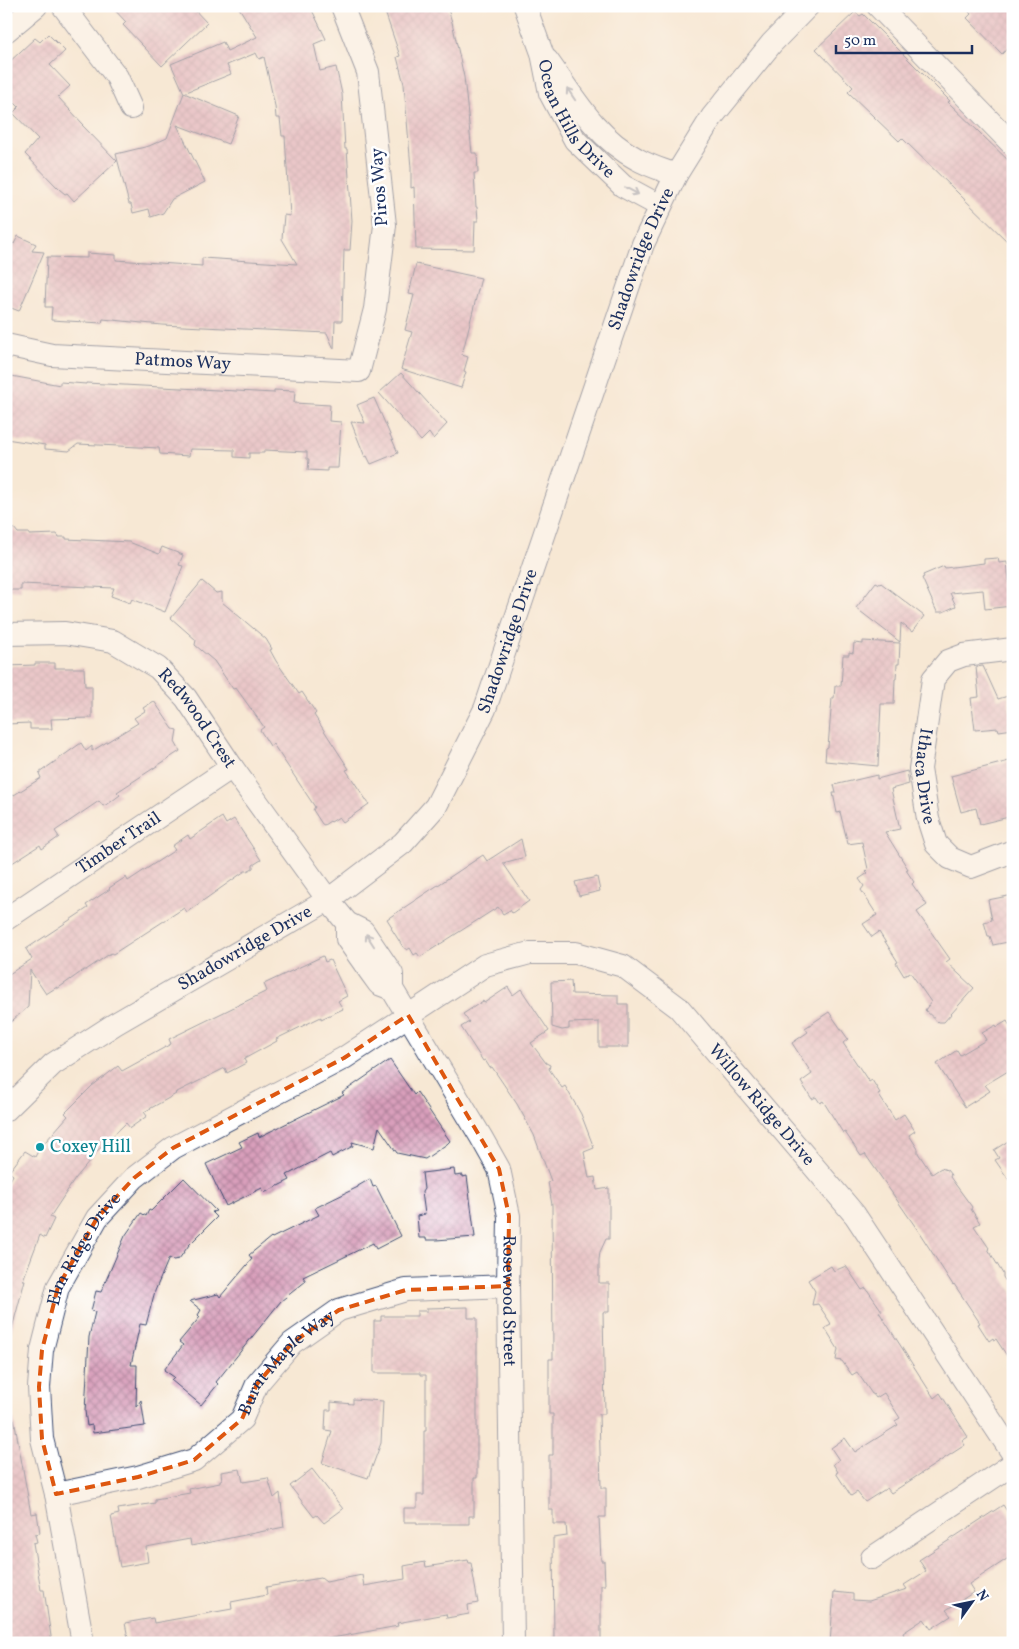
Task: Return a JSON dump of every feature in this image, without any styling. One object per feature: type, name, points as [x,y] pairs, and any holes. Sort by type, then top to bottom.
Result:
[{"type":"street","points":[[6,32],[36,6]]},
{"type":"street","points":[[64,6],[118,77],[131,108]]},
{"type":"street","name":"Piros Way","points":[[342,6],[368,72],[385,225],[375,310],[359,371]]},
{"type":"street","name":"Ocean Hills Drive","points":[[525,6],[542,53],[550,93],[575,140],[623,186],[660,206]]},
{"type":"street","name":"Shadowridge Drive","points":[[6,1110],[45,1071],[60,1059],[115,1024],[328,900],[404,843],[436,806],[485,709],[643,244],[660,206],[712,117],[772,43],[808,6]]},
{"type":"street","points":[[878,6],[1013,145]]},
{"type":"street","points":[[542,53],[590,122],[604,136],[637,159],[676,176]]},
{"type":"street","points":[[575,140],[590,122]]},
{"type":"street","name":"Patmos Way","points":[[6,345],[52,355],[359,371]]},
{"type":"street","name":"Redwood Crest","points":[[6,634],[65,633],[113,642],[158,668],[186,698],[232,767],[328,900]]},
{"type":"street","name":"Ithaca Drive","points":[[1013,649],[964,655],[948,661],[933,680],[920,769],[928,819],[936,844],[950,858],[971,867],[1013,851]]},
{"type":"street","name":"Timber Trail","points":[[6,919],[232,767]]},
{"type":"street","name":"Rosewood Street","points":[[328,900],[346,923],[347,938],[366,966],[379,984],[392,989],[482,1137],[499,1169],[509,1216],[508,1286],[513,1643]]},
{"type":"street","name":"Willow Ridge Drive","points":[[408,1015],[485,966],[530,953],[576,953],[623,966],[679,1008],[855,1215],[1013,1454]]},
{"type":"street","name":"Elm Ridge Drive","points":[[83,1643],[56,1494],[42,1438],[39,1387],[42,1350],[58,1287],[97,1218],[134,1178],[173,1148],[344,1058],[408,1015]]},
{"type":"street","name":"Burnt Maple Way","points":[[56,1494],[138,1477],[194,1460],[242,1419],[256,1384],[292,1343],[339,1310],[406,1290],[508,1286]]},
{"type":"street","points":[[872,1558],[1013,1464]]},
{"type":"highlighted area","points":[[408,1015],[499,1169],[509,1216],[508,1286],[406,1290],[339,1310],[292,1343],[257,1384],[242,1419],[194,1460],[138,1477],[56,1494],[42,1439],[39,1387],[42,1350],[58,1287],[97,1218],[134,1178],[173,1148],[344,1058]]},
{"type":"building","points":[[111,6],[191,6],[207,23],[162,66],[123,25],[126,22]]},
{"type":"building","points":[[238,6],[310,6],[326,39],[314,44],[320,71],[336,67],[342,94],[352,221],[350,250],[344,250],[342,321],[335,321],[334,349],[327,333],[162,325],[103,319],[102,323],[51,320],[52,307],[45,307],[47,257],[87,258],[87,253],[116,255],[116,260],[202,266],[202,258],[297,264],[282,239],[284,215],[290,216],[285,136],[282,136],[280,118],[276,118],[264,57],[259,59],[256,53],[227,65],[231,74],[184,93],[171,64],[223,42],[227,51],[257,37]]},
{"type":"building","points":[[383,6],[447,6],[464,77],[472,153],[477,153],[478,173],[474,173],[478,221],[475,221],[474,250],[416,249],[414,187],[411,188],[404,84],[397,57],[400,56]]},
{"type":"building","points":[[964,6],[1013,6],[1013,42],[1002,54],[967,18],[971,14]]},
{"type":"building","points":[[855,12],[860,16],[863,14],[950,101],[948,102],[1013,165],[1013,247],[902,138],[899,141],[848,92],[853,87],[816,49]]},
{"type":"building","points":[[48,34],[65,51],[50,65],[70,86],[58,97],[117,161],[74,201],[67,193],[65,194],[59,189],[25,154],[38,139],[13,113],[19,107],[6,94],[6,65],[35,38],[40,42]]},
{"type":"building","points":[[184,93],[239,116],[228,144],[177,125],[205,182],[172,199],[163,213],[151,217],[149,209],[133,213],[116,154],[149,146],[167,138]]},
{"type":"building","points":[[18,236],[36,244],[32,251],[44,252],[19,311],[6,306],[6,237],[14,244]]},
{"type":"building","points":[[416,264],[481,278],[462,355],[468,357],[461,388],[401,369],[412,332],[405,330],[414,295],[409,294]]},
{"type":"building","points":[[401,373],[447,424],[433,439],[429,433],[421,441],[379,393]]},
{"type":"building","points":[[6,375],[60,385],[60,382],[274,393],[274,390],[295,391],[294,403],[330,405],[329,421],[341,422],[338,468],[327,468],[327,471],[308,470],[309,459],[307,459],[307,452],[264,450],[264,453],[249,453],[249,458],[234,457],[234,450],[190,449],[189,456],[160,454],[159,448],[78,444],[69,451],[45,449],[45,445],[6,439]]},
{"type":"building","points":[[374,398],[398,453],[371,464],[367,456],[365,457],[351,422],[365,423],[357,405]]},
{"type":"building","points":[[14,528],[18,533],[29,533],[29,535],[57,534],[59,537],[66,537],[66,539],[129,542],[159,554],[162,547],[183,555],[179,565],[183,566],[165,612],[132,599],[130,603],[111,596],[114,588],[21,584],[21,590],[6,590],[6,538]]},
{"type":"building","points":[[998,558],[999,563],[1007,562],[1012,606],[985,609],[983,590],[950,593],[956,606],[943,612],[937,612],[922,578],[924,577],[923,575],[944,566],[945,568],[984,563],[984,559]]},
{"type":"building","points":[[202,581],[216,593],[222,592],[222,602],[266,639],[276,661],[299,694],[302,692],[316,713],[314,715],[349,769],[346,770],[369,804],[343,822],[339,817],[324,825],[322,824],[313,810],[315,807],[273,744],[270,746],[260,730],[264,727],[236,688],[233,689],[214,661],[195,645],[196,640],[171,618]]},
{"type":"building","points":[[876,582],[881,583],[924,616],[912,632],[901,623],[900,642],[856,608]]},
{"type":"building","points":[[863,641],[900,643],[894,704],[881,704],[878,766],[825,761],[832,698],[834,698],[835,686],[841,686],[843,655],[849,655],[849,652],[853,653],[854,643],[863,644]]},
{"type":"building","points":[[35,663],[55,663],[55,668],[84,668],[85,686],[92,686],[92,718],[51,719],[52,729],[30,729],[30,723],[6,724],[6,666],[35,665]]},
{"type":"building","points":[[983,666],[998,699],[1008,696],[1010,711],[1012,711],[1013,729],[999,731],[998,728],[975,730],[971,698],[979,697],[976,667]]},
{"type":"building","points":[[154,701],[173,729],[177,730],[175,742],[180,751],[117,792],[120,795],[108,804],[103,806],[99,801],[55,831],[59,837],[42,849],[40,845],[6,867],[6,800],[41,778],[39,773],[81,743],[86,751],[92,746],[92,751],[138,723],[134,718],[145,711],[143,708]]},
{"type":"building","points":[[1013,760],[1013,816],[980,824],[976,808],[961,812],[951,776]]},
{"type":"building","points":[[907,771],[909,784],[891,789],[900,829],[885,832],[908,869],[906,870],[914,882],[912,884],[927,905],[917,912],[950,959],[946,962],[974,988],[944,1022],[938,1022],[925,1010],[931,1002],[910,972],[904,976],[896,963],[898,962],[879,932],[872,937],[863,924],[877,915],[861,890],[864,886],[859,879],[868,873],[866,871],[868,869],[862,842],[848,844],[840,812],[837,813],[833,793],[836,793],[834,785],[877,775],[877,779]]},
{"type":"building","points":[[222,817],[226,824],[234,819],[261,860],[253,865],[253,868],[245,871],[187,912],[184,908],[113,954],[111,953],[84,970],[57,989],[57,987],[46,994],[30,970],[28,1007],[6,1026],[6,976],[32,959],[26,949],[88,908],[86,905],[109,888],[126,877],[128,881],[175,850],[172,846],[188,835],[190,839]]},
{"type":"building","points":[[521,839],[525,857],[503,863],[529,901],[512,913],[510,910],[503,914],[498,907],[420,957],[417,953],[414,955],[410,948],[407,950],[403,947],[387,919],[483,855],[487,861]]},
{"type":"building","points":[[597,877],[600,891],[579,896],[575,882]]},
{"type":"building","points":[[1013,895],[1013,941],[993,945],[984,922],[992,920],[988,900]]},
{"type":"building","points":[[323,956],[325,962],[330,960],[347,996],[338,1001],[343,1009],[321,1019],[321,1017],[276,1039],[277,1041],[244,1059],[246,1063],[227,1073],[225,1068],[175,1093],[144,1112],[147,1116],[130,1128],[126,1123],[88,1160],[90,1161],[75,1179],[50,1217],[54,1219],[45,1238],[40,1235],[23,1280],[25,1280],[11,1332],[6,1332],[6,1188],[13,1175],[9,1172],[25,1151],[35,1157],[39,1149],[68,1116],[65,1113],[92,1086],[118,1066],[122,1071],[171,1044],[169,1039],[267,991],[264,984]]},
{"type":"building","points":[[571,981],[572,994],[618,995],[618,1004],[628,1004],[628,1047],[599,1047],[599,1022],[569,1023],[569,1029],[562,1030],[552,1027],[551,982]]},
{"type":"building","points":[[508,987],[513,995],[521,989],[549,1031],[531,1043],[546,1063],[550,1065],[549,1069],[562,1088],[565,1086],[581,1114],[594,1148],[584,1152],[589,1178],[595,1177],[597,1190],[609,1188],[609,1239],[606,1239],[600,1252],[599,1260],[599,1283],[609,1283],[609,1312],[603,1312],[605,1414],[599,1414],[601,1488],[606,1488],[606,1517],[599,1517],[601,1561],[604,1561],[605,1585],[601,1585],[601,1643],[554,1643],[553,1538],[567,1536],[566,1524],[553,1524],[553,1510],[549,1510],[549,1455],[553,1455],[553,1414],[549,1414],[549,1359],[553,1359],[552,1205],[548,1182],[551,1181],[534,1135],[517,1104],[492,1067],[490,1068],[485,1060],[483,1061],[461,1027],[469,1022],[463,1014]]},
{"type":"building","points":[[829,1012],[848,1039],[843,1043],[869,1082],[872,1080],[880,1093],[878,1094],[895,1120],[904,1114],[915,1131],[909,1135],[932,1174],[941,1168],[947,1170],[972,1207],[971,1209],[980,1223],[974,1226],[989,1248],[1013,1293],[1013,1365],[996,1339],[994,1340],[993,1338],[989,1341],[978,1324],[980,1323],[865,1154],[861,1156],[845,1132],[843,1133],[823,1101],[820,1103],[816,1097],[812,1099],[801,1082],[812,1074],[792,1043],[808,1032],[805,1028]]},
{"type":"building","points":[[1007,1021],[1013,1031],[1013,1068],[985,1085],[990,1091],[965,1107],[937,1064],[957,1050],[960,1055],[986,1040],[982,1033]]},
{"type":"building","points":[[390,1060],[414,1095],[417,1092],[450,1141],[447,1144],[425,1159],[397,1153],[379,1127],[374,1148],[352,1142],[353,1146],[332,1157],[330,1153],[287,1175],[290,1180],[264,1193],[262,1188],[226,1206],[206,1164],[242,1147],[239,1142],[258,1133],[259,1137],[344,1095],[342,1093]]},
{"type":"building","points":[[1013,1138],[1013,1186],[995,1160],[999,1158],[994,1150]]},
{"type":"building","points":[[454,1169],[455,1176],[467,1176],[475,1237],[436,1240],[419,1238],[417,1216],[425,1214],[422,1173]]},
{"type":"building","points":[[184,1178],[216,1211],[212,1212],[217,1217],[189,1245],[179,1259],[173,1260],[169,1258],[155,1291],[146,1325],[140,1324],[131,1365],[137,1365],[136,1407],[141,1400],[145,1426],[93,1433],[92,1425],[87,1426],[85,1411],[89,1337],[95,1312],[91,1311],[96,1291],[101,1292],[125,1236],[141,1213],[146,1216],[149,1210],[151,1211]]},
{"type":"building","points":[[370,1179],[373,1187],[376,1186],[401,1236],[376,1249],[373,1243],[303,1277],[306,1281],[281,1301],[216,1382],[218,1384],[201,1405],[171,1380],[174,1377],[164,1370],[183,1345],[179,1342],[200,1317],[198,1315],[201,1310],[190,1301],[218,1294],[220,1297],[252,1259],[249,1255],[271,1237],[319,1215],[315,1208]]},
{"type":"building","points":[[831,1266],[834,1271],[846,1266],[862,1290],[866,1288],[882,1311],[879,1312],[934,1398],[940,1393],[968,1437],[962,1441],[965,1445],[891,1493],[887,1488],[865,1502],[857,1492],[851,1496],[836,1473],[838,1472],[833,1464],[839,1460],[831,1448],[845,1438],[855,1452],[898,1425],[895,1421],[900,1418],[884,1393],[876,1398],[857,1372],[852,1375],[842,1361],[836,1360],[838,1349],[825,1328],[831,1325],[830,1322],[818,1304],[812,1305],[815,1291],[808,1280]]},
{"type":"building","points":[[468,1307],[468,1318],[477,1318],[477,1478],[474,1478],[474,1516],[469,1516],[469,1524],[417,1524],[417,1522],[404,1522],[404,1508],[417,1508],[417,1495],[424,1495],[426,1375],[420,1375],[420,1373],[374,1373],[374,1321],[381,1321],[381,1316],[417,1316],[417,1311],[427,1311],[427,1308]]},
{"type":"building","points":[[353,1399],[383,1401],[381,1443],[368,1478],[322,1463],[332,1431],[325,1430],[326,1410],[331,1410],[331,1402],[353,1404]]},
{"type":"building","points":[[6,1419],[14,1419],[31,1514],[37,1513],[40,1533],[35,1534],[37,1542],[33,1543],[41,1590],[44,1590],[52,1643],[6,1643]]},
{"type":"building","points":[[240,1469],[243,1482],[268,1478],[274,1498],[280,1493],[284,1527],[191,1546],[190,1539],[146,1547],[148,1562],[120,1567],[111,1516],[119,1514],[118,1509],[155,1503],[155,1499],[190,1493],[189,1489],[220,1483],[220,1480],[222,1480],[221,1472]]},
{"type":"building","points":[[312,1469],[343,1509],[324,1523],[317,1515],[314,1517],[290,1486]]},
{"type":"building","points":[[1003,1505],[1013,1520],[1013,1555],[969,1584],[974,1592],[946,1610],[951,1616],[931,1629],[924,1619],[903,1633],[907,1643],[830,1643],[834,1592],[853,1594],[853,1600],[869,1601],[907,1589],[904,1585],[926,1571],[919,1560]]},
{"type":"building","points":[[468,1560],[471,1563],[478,1603],[468,1605],[469,1614],[447,1618],[446,1614],[397,1623],[398,1626],[310,1642],[309,1637],[277,1643],[129,1643],[125,1623],[153,1618],[154,1623],[232,1609],[231,1602],[267,1595],[266,1587],[321,1578],[326,1582],[362,1575],[364,1586],[405,1579],[404,1566],[425,1562],[426,1567]]},
{"type":"place","name":"Coxey Hill","points":[[40,1147]]}]
